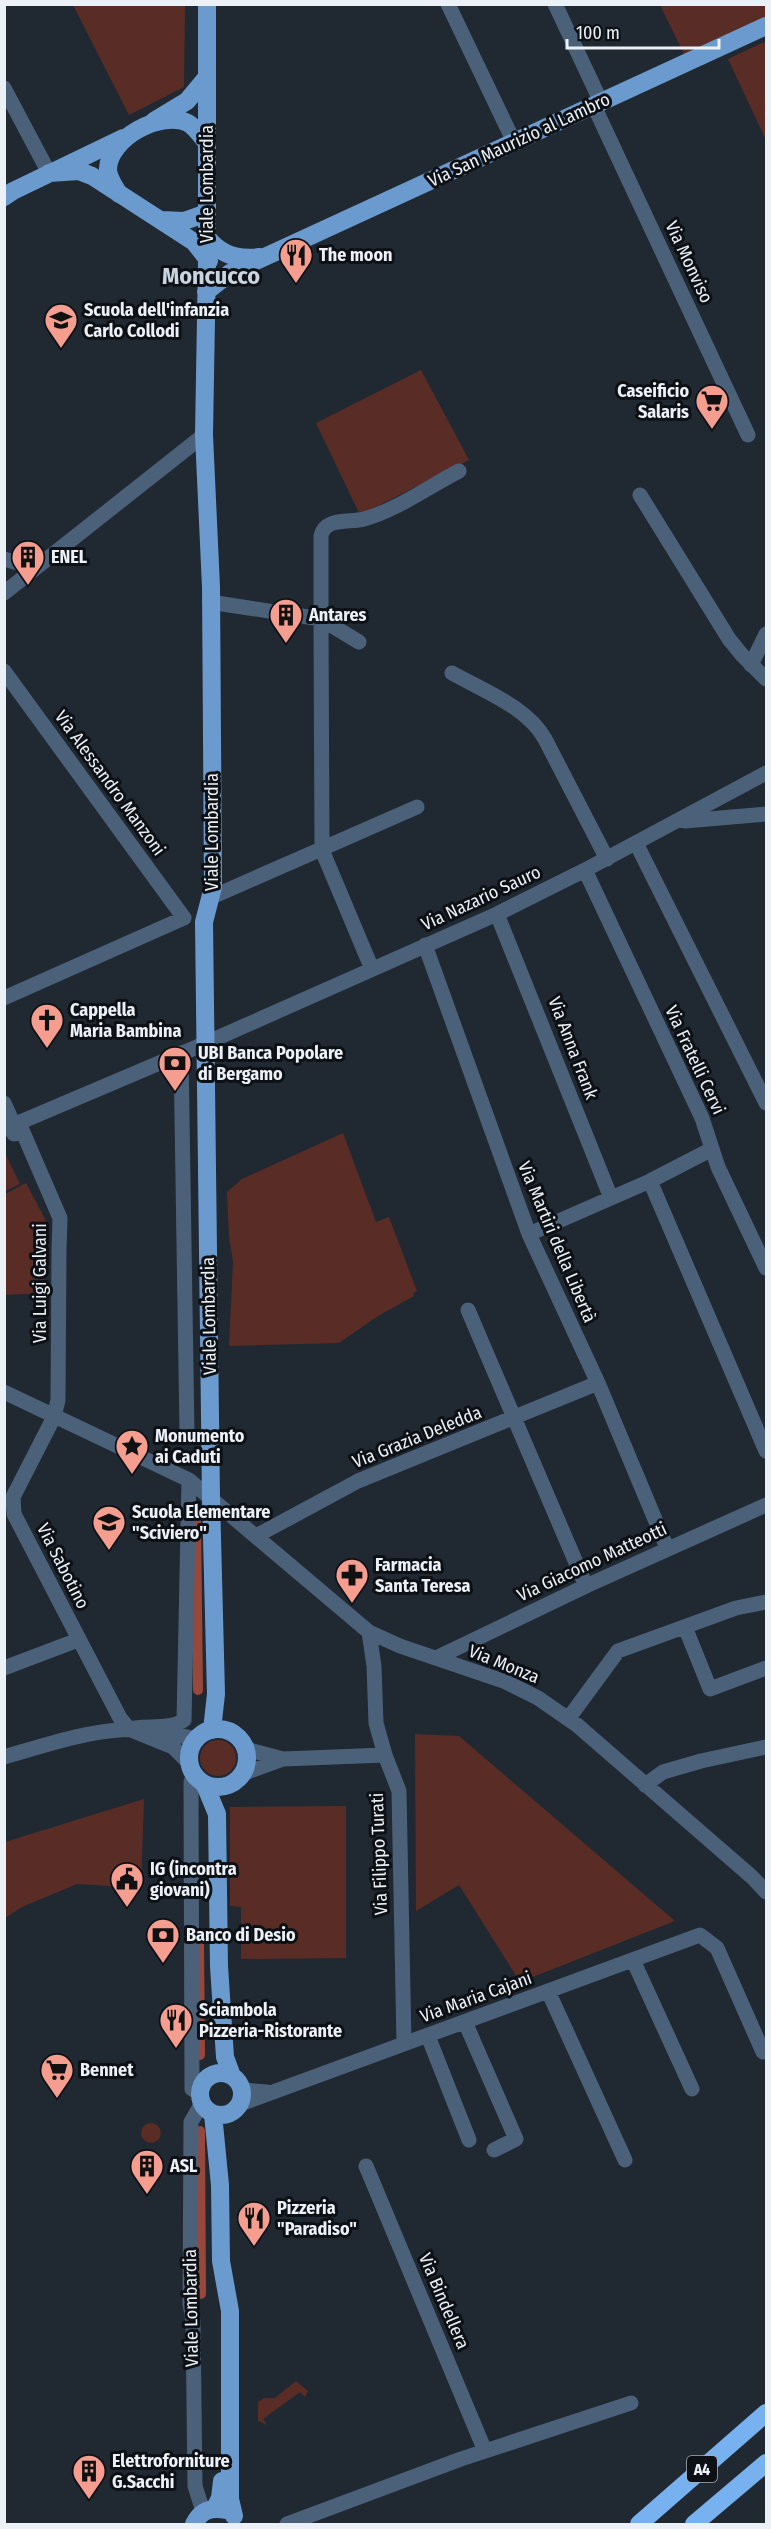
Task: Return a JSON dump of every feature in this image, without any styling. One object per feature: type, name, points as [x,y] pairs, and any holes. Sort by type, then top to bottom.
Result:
[{"type":"highway","name":"A4","points":[[639,2524],[766,2414]]},
{"type":"highway","name":"A4","points":[[694,2524],[766,2463]]},
{"type":"main road","name":"Viale Lombardia","points":[[205,1734],[216,1694],[211,1498],[204,922],[212,897],[210,602],[204,435],[207,4]]},
{"type":"main road","name":"Via San Maurizio al Lambro","points":[[206,292],[230,273],[766,26]]},
{"type":"main road","points":[[4,197],[147,125],[187,101],[207,77]]},
{"type":"main road","points":[[147,125],[178,120],[189,123],[207,143]]},
{"type":"main road","points":[[120,195],[108,171],[113,153],[125,137]]},
{"type":"main road","points":[[49,173],[86,173],[194,242],[217,269],[230,273]]},
{"type":"main road","points":[[156,219],[184,221],[207,213]]},
{"type":"main road","points":[[207,237],[216,248],[227,255]]},
{"type":"main road","name":"Via San Maurizio al Lambro","points":[[207,260],[227,255],[253,258],[271,255]]},
{"type":"main road","name":"Viale Lombardia","points":[[216,1694],[224,1718],[233,1733]]},
{"type":"main road","points":[[219,1729],[233,1733],[246,1749],[247,1762],[237,1779],[213,1787],[197,1774],[192,1746],[205,1734],[219,1729]]},
{"type":"main road","name":"Viale Lombardia","points":[[197,1774],[217,1814]]},
{"type":"main road","name":"Viale Lombardia","points":[[222,2099],[225,2057],[219,1966],[217,1814],[224,1793],[237,1779]]},
{"type":"main road","name":"Viale Lombardia","points":[[219,1966],[213,2074],[223,2073],[221,2261],[230,2311],[230,2499],[236,2520]]},
{"type":"main road","name":"Viale Lombardia","points":[[203,2516],[220,2498],[222,2485],[218,2315],[215,2288],[221,2261]]},
{"type":"main road","points":[[203,2516],[225,2510],[236,2520]]},
{"type":"street","points":[[448,4],[514,142]]},
{"type":"street","name":"Via Monviso","points":[[555,4],[597,104],[748,435]]},
{"type":"street","points":[[4,88],[49,173]]},
{"type":"street","points":[[4,593],[204,435]]},
{"type":"street","points":[[372,969],[322,850],[321,536],[323,529],[330,524],[361,520],[377,514],[459,471]]},
{"type":"street","points":[[640,495],[729,639],[766,679]]},
{"type":"street","points":[[4,559],[35,568]]},
{"type":"street","points":[[210,602],[321,619],[359,642]]},
{"type":"street","points":[[751,665],[766,634]]},
{"type":"street","name":"Via Alessandro Manzoni","points":[[4,671],[184,918],[4,998]]},
{"type":"street","points":[[452,674],[522,713],[534,723],[545,739],[607,859]]},
{"type":"street","name":"Via Nazario Sauro","points":[[9,1127],[205,1044],[497,914],[607,859],[766,773]]},
{"type":"street","points":[[212,897],[417,807]]},
{"type":"street","points":[[679,821],[766,814]]},
{"type":"street","points":[[636,843],[766,1103]]},
{"type":"street","name":"Via Fratelli Cervi","points":[[585,870],[702,1118],[718,1167],[766,1268]]},
{"type":"street","name":"Via Anna Frank","points":[[497,914],[611,1198]]},
{"type":"street","name":"Via Martiri della Libertà","points":[[425,945],[529,1234],[598,1383],[667,1548]]},
{"type":"street","name":"Viale Lombardia","points":[[181,1053],[187,1433]]},
{"type":"street","name":"Via Luigi Galvani","points":[[4,1103],[9,1127],[22,1131],[58,1213],[61,1230],[58,1250],[58,1390],[54,1418]]},
{"type":"street","points":[[529,1234],[650,1181],[712,1149]]},
{"type":"street","points":[[650,1181],[763,1430],[766,1451]]},
{"type":"street","points":[[468,1310],[586,1586]]},
{"type":"street","name":"Via Grazia Deledda","points":[[256,1536],[358,1481],[598,1383]]},
{"type":"street","name":"Via Monza","points":[[4,1392],[54,1418],[189,1480],[369,1632],[400,1646],[516,1687],[568,1719],[753,1877],[766,1892]]},
{"type":"street","name":"Via Sabotino","points":[[54,1418],[13,1497],[14,1514],[78,1640],[120,1718],[129,1730]]},
{"type":"street","points":[[129,1730],[142,1726],[177,1725],[184,1720],[189,1480]]},
{"type":"street","name":"Via Giacomo Matteotti","points":[[436,1658],[667,1548],[766,1505]]},
{"type":"street","points":[[568,1719],[618,1651],[736,1608],[766,1602]]},
{"type":"street","points":[[685,1627],[710,1689],[766,1668]]},
{"type":"street","name":"Via Filippo Turati","points":[[369,1632],[374,1666],[376,1723],[399,1791],[404,2044]]},
{"type":"street","points":[[4,1668],[78,1640]]},
{"type":"street","points":[[374,1666],[400,1646]]},
{"type":"street","points":[[129,1730],[173,1748],[197,1774]]},
{"type":"street","points":[[4,1757],[78,1736],[129,1730],[205,1734]]},
{"type":"street","points":[[645,1785],[663,1772],[700,1761],[766,1747]]},
{"type":"street","points":[[246,1749],[283,1759],[385,1755]]},
{"type":"street","points":[[237,1779],[283,1759]]},
{"type":"street","name":"Viale Lombardia","points":[[197,1774],[191,1782],[192,2089],[222,2099]]},
{"type":"street","name":"Via Maria Cajani","points":[[222,2099],[273,2092],[700,1935],[717,1948],[763,2052]]},
{"type":"street","points":[[633,1960],[692,2089]]},
{"type":"street","points":[[548,1991],[626,2160]]},
{"type":"street","points":[[465,2022],[516,2139],[494,2150]]},
{"type":"street","points":[[428,2036],[469,2140]]},
{"type":"street","name":"Viale Lombardia","points":[[203,2516],[195,2486],[193,2321],[190,2293],[191,2122],[222,2099]]},
{"type":"street","name":"Via Bindellera","points":[[366,2166],[485,2451]]},
{"type":"street","points":[[287,2524],[485,2451],[631,2403]]},
{"type":"shaded area","points":[[73,5],[185,5],[184,87],[129,115]]},
{"type":"shaded area","points":[[660,5],[766,5],[766,18],[684,54]]},
{"type":"shaded area","points":[[764,42],[766,49],[766,140],[728,59]]},
{"type":"shaded area","points":[[421,370],[469,460],[360,515],[316,423]]},
{"type":"shaded area","points":[[343,1133],[376,1222],[389,1217],[417,1291],[413,1293],[414,1296],[378,1316],[339,1343],[229,1346],[233,1262],[229,1237],[227,1192],[242,1179]]},
{"type":"shaded area","points":[[4,1151],[20,1184],[5,1191],[4,1191]]},
{"type":"shaded area","points":[[26,1183],[45,1219],[44,1293],[5,1295],[5,1194]]},
{"type":"shaded area","points":[[415,1734],[459,1736],[675,1921],[520,1982],[459,1885],[416,1911]]},
{"type":"shaded area","points":[[218,1740],[231,1745],[236,1758],[231,1771],[218,1776],[205,1771],[200,1758],[205,1745]]},
{"type":"shaded area","points":[[144,1799],[141,1888],[77,1884],[22,1907],[5,1918],[5,1842]]},
{"type":"shaded area","points":[[346,1806],[346,1958],[241,1959],[241,1907],[230,1906],[230,1807]]},
{"type":"shaded area","points":[[151,2123],[158,2126],[161,2133],[158,2140],[151,2143],[144,2140],[141,2133],[144,2126]]},
{"type":"shaded area","points":[[296,2381],[308,2391],[305,2397],[300,2392],[263,2419],[267,2425],[258,2421],[258,2402],[264,2398],[275,2398]]},
{"type":"waterway","points":[[196,1522],[198,1690]]},
{"type":"waterway","points":[[199,1942],[200,2055]]},
{"type":"waterway","points":[[200,2131],[201,2294]]},
{"type":"place","name":"The moon","points":[[296,284]]},
{"type":"place","name":"Scuola dell'infanzia Carlo Collodi","points":[[61,349]]},
{"type":"place","name":"Caseificio Salaris","points":[[712,430]]},
{"type":"place","name":"ENEL","points":[[28,586]]},
{"type":"place","name":"Antares","points":[[286,644]]},
{"type":"place","name":"Cappella Maria Bambina","points":[[47,1049]]},
{"type":"place","name":"UBI Banca Popolare di Bergamo","points":[[175,1092]]},
{"type":"place","name":"Monumento ai Caduti","points":[[132,1475]]},
{"type":"place","name":"Scuola Elementare \"Sciviero\"","points":[[109,1551]]},
{"type":"place","name":"Farmacia Santa Teresa","points":[[352,1604]]},
{"type":"place","name":"IG (incontra giovani)","points":[[127,1908]]},
{"type":"place","name":"Banco di Desio","points":[[163,1964]]},
{"type":"place","name":"Sciambola Pizzeria-Ristorante","points":[[176,2049]]},
{"type":"place","name":"Bennet","points":[[57,2099]]},
{"type":"place","name":"ASL","points":[[147,2195]]},
{"type":"place","name":"Pizzeria \"Paradiso\"","points":[[254,2247]]},
{"type":"place","name":"Elettroforniture G.Sacchi","points":[[89,2500]]},
{"type":"district","name":"Moncucco","points":[[211,276]]}]
